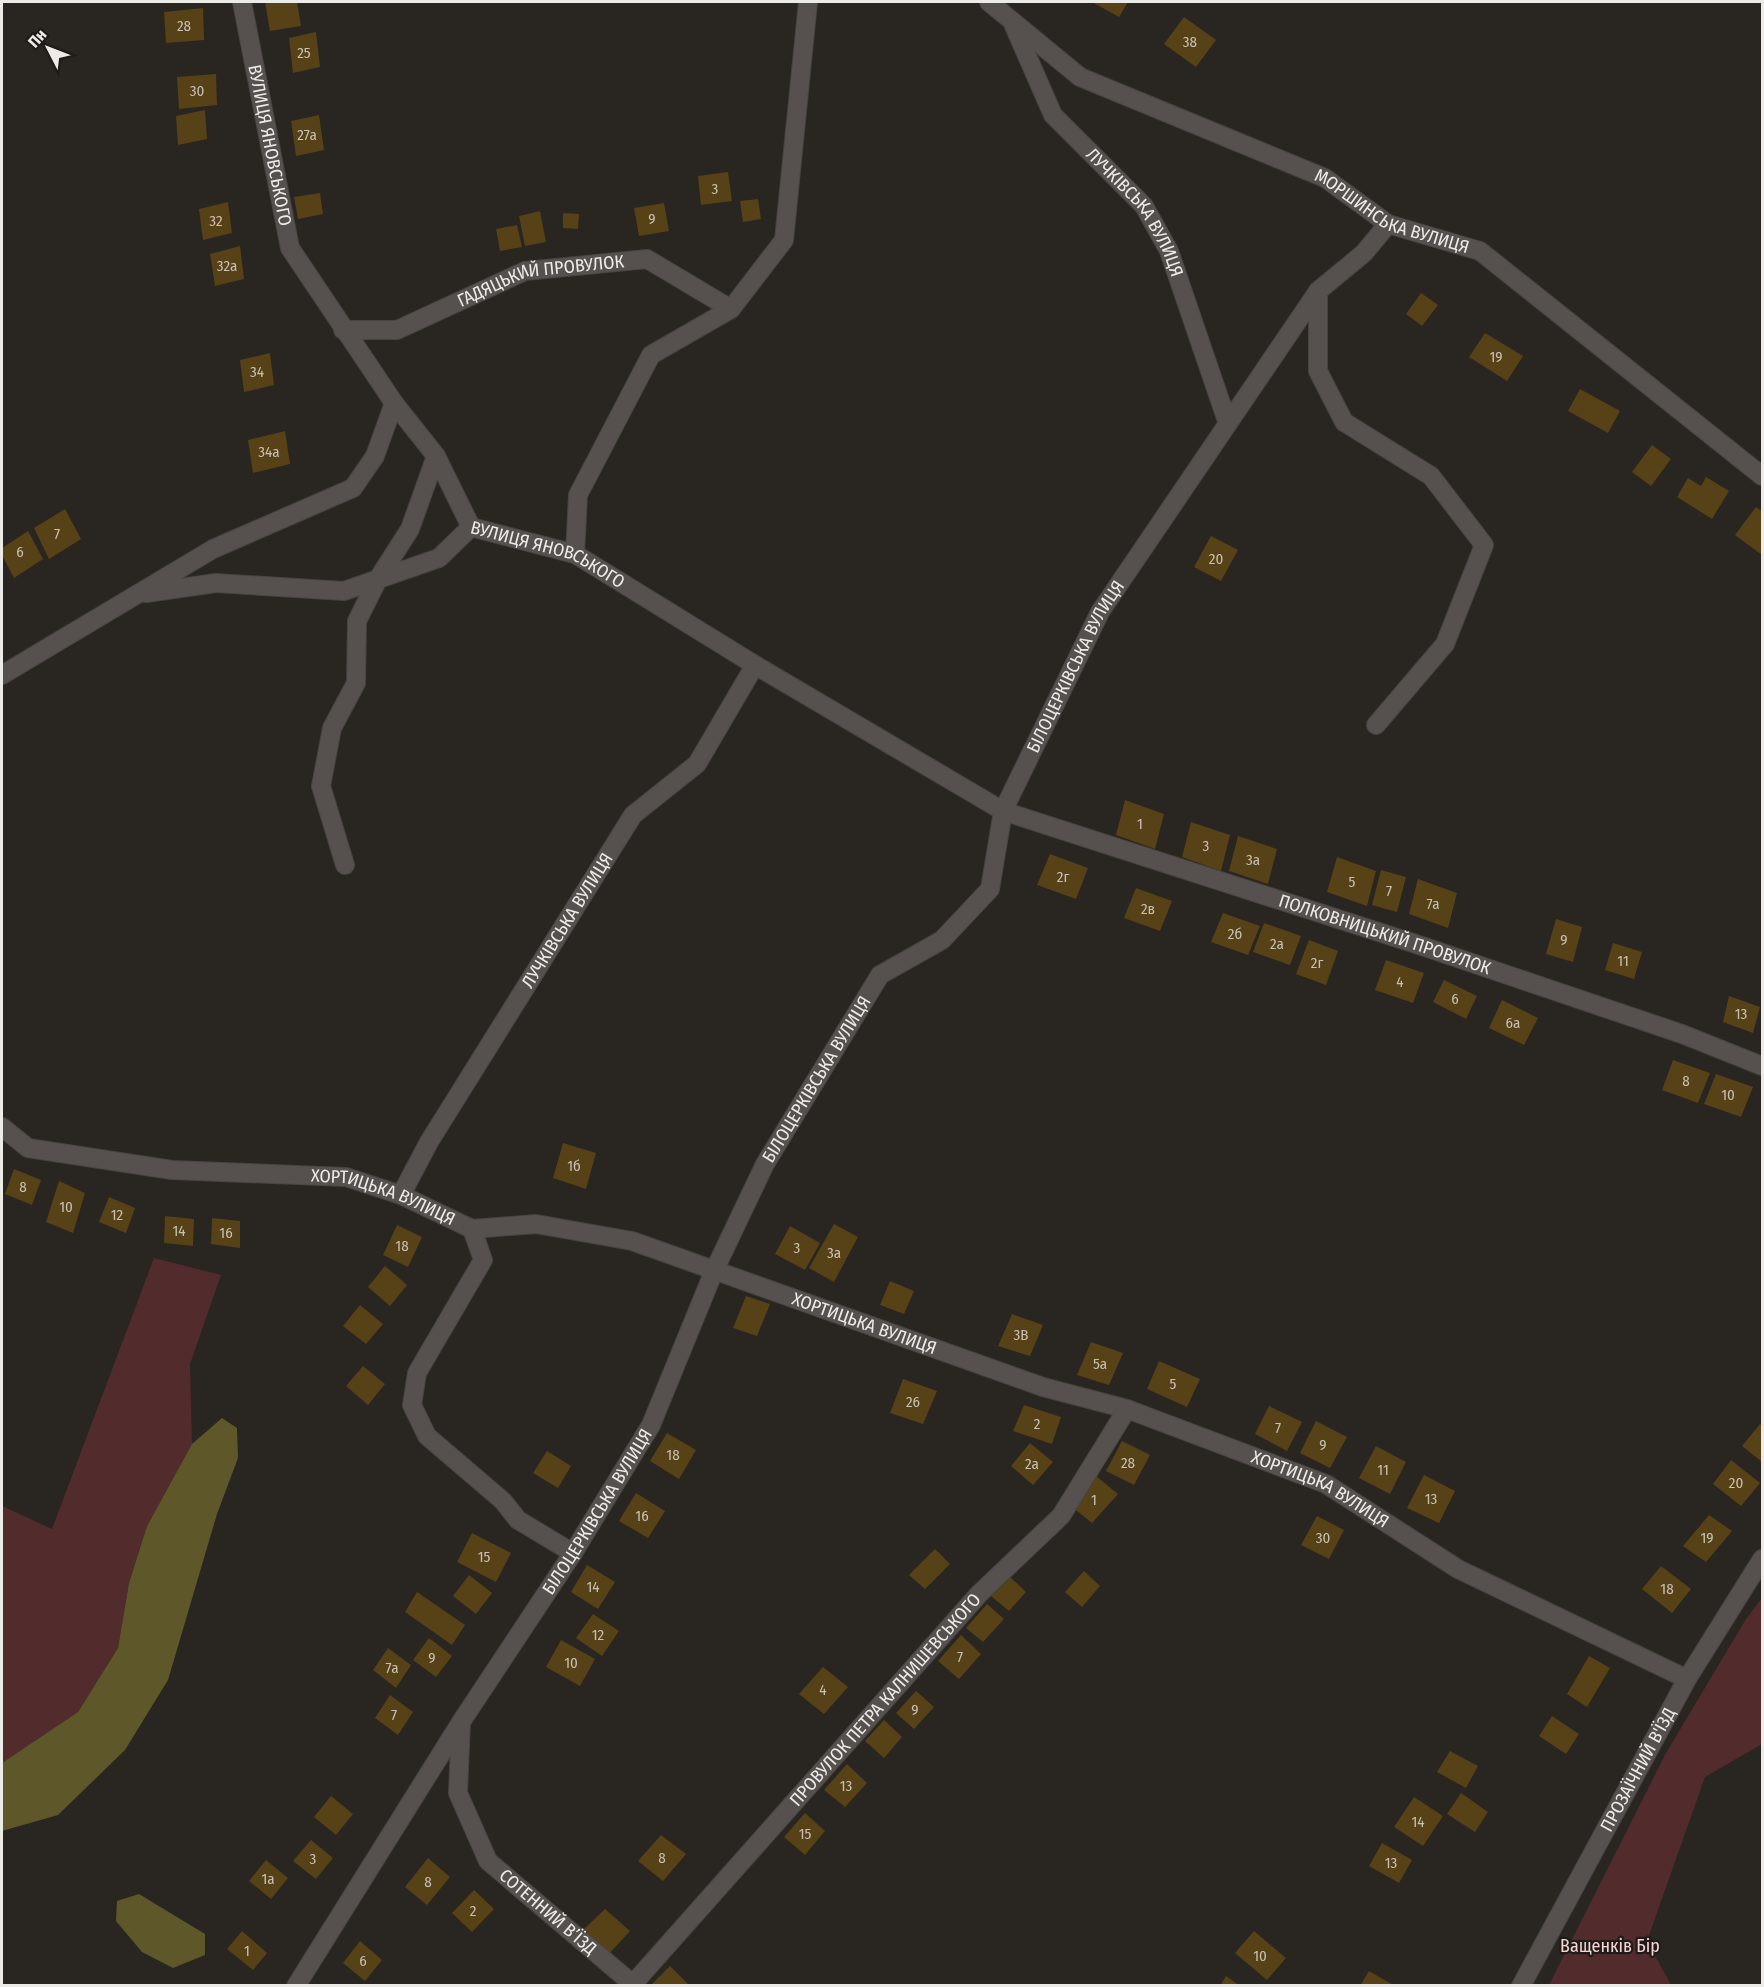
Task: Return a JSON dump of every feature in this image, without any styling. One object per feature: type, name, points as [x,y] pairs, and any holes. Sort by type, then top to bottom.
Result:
[{"type":"street","name":"ВУЛИЦЯ ЯНОВСЬКОГО","points":[[242,2],[290,248],[393,403],[436,456],[471,527],[575,554],[755,665],[1003,811]]},
{"type":"street","points":[[575,554],[578,495],[651,355],[731,309],[784,240],[808,2]]},
{"type":"street","name":"МОРШИНСЬКА ВУЛИЦЯ","points":[[989,2],[1080,77],[1325,178],[1389,224],[1480,251],[1762,476]]},
{"type":"street","name":"ЛУЧКІВСЬКА ВУЛИЦЯ","points":[[1012,21],[1053,115],[1144,206],[1170,251],[1227,422]]},
{"type":"street","name":"БІЛОЦЕРКІВСЬКА ВУЛИЦЯ","points":[[296,1986],[461,1722],[573,1553],[651,1425],[714,1271],[765,1164],[880,975],[942,940],[990,889],[1003,811],[1100,612],[1318,291],[1364,253],[1389,224]]},
{"type":"street","name":"ГАДЯЦЬКИЙ ПРОВУЛОК","points":[[343,330],[397,330],[525,271],[647,259],[731,309]]},
{"type":"street","points":[[1318,291],[1318,371],[1344,422],[1431,476],[1484,545],[1445,644],[1376,725]]},
{"type":"street","points":[[2,675],[213,549],[353,488],[375,456],[393,403]]},
{"type":"street","points":[[345,865],[321,786],[332,728],[356,683],[357,621],[378,579],[410,529],[436,456]]},
{"type":"street","points":[[138,594],[216,583],[344,591],[439,558],[471,527]]},
{"type":"street","name":"ЛУЧКІВСЬКА ВУЛИЦЯ","points":[[401,1195],[429,1142],[633,815],[697,764],[755,665]]},
{"type":"street","name":"ПОЛКОВНИЦЬКИЙ ПРОВУЛОК","points":[[1003,811],[1434,950],[1682,1034],[1762,1066]]},
{"type":"street","name":"ХОРТИЦЬКА ВУЛИЦЯ","points":[[2,1127],[28,1148],[171,1170],[346,1177],[401,1195],[472,1230],[536,1224],[632,1241],[714,1271],[816,1304],[1043,1387],[1126,1409],[1326,1484],[1458,1569],[1687,1679]]},
{"type":"street","points":[[472,1230],[483,1260],[417,1373],[412,1405],[427,1436],[503,1501],[518,1520],[573,1553]]},
{"type":"street","name":"ПРОВУЛОК ПЕТРА КАЛНИШЕВСЬКОГО","points":[[634,1985],[979,1594],[1061,1516],[1126,1409]]},
{"type":"street","name":"ПРОЗАЇЧНИЙ В'ЇЗД","points":[[1521,1986],[1687,1679],[1762,1559]]},
{"type":"street","name":"СОТЕННИЙ В’ЇЗД","points":[[461,1722],[459,1793],[488,1861],[634,1985]]},
{"type":"green space","points":[[154,1258],[221,1275],[190,1364],[192,1444],[147,1526],[129,1583],[118,1648],[78,1712],[2,1763],[2,1506],[52,1529]]},
{"type":"green space","name":"Ващенків Бір","points":[[1762,1598],[1762,1744],[1705,1777],[1647,1941],[1671,1985],[1549,1985],[1666,1753],[1746,1619]]},
{"type":"shaded area","points":[[222,1418],[237,1428],[238,1458],[217,1514],[168,1680],[125,1750],[58,1815],[2,1831],[2,1763],[78,1712],[118,1648],[129,1583],[147,1526],[192,1444]]},
{"type":"shaded area","points":[[139,1894],[205,1934],[205,1955],[173,1968],[142,1952],[116,1921],[117,1901]]},
{"type":"building","points":[[265,2],[297,2],[301,26],[270,31]]},
{"type":"building","points":[[1092,2],[1128,2],[1119,17]]},
{"type":"building","points":[[203,8],[204,40],[166,43],[164,12]]},
{"type":"building","points":[[1184,17],[1216,40],[1196,67],[1164,44]]},
{"type":"building","points":[[316,32],[320,67],[293,73],[289,38]]},
{"type":"building","points":[[216,74],[217,105],[179,109],[177,77]]},
{"type":"building","points":[[205,110],[207,139],[178,145],[176,116]]},
{"type":"building","points":[[319,115],[324,150],[296,156],[291,121]]},
{"type":"building","points":[[728,172],[732,201],[701,205],[698,176]]},
{"type":"building","points":[[320,193],[323,214],[298,219],[294,197]]},
{"type":"building","points":[[758,199],[761,219],[743,222],[740,201]]},
{"type":"building","points":[[228,202],[232,233],[203,240],[199,209]]},
{"type":"building","points":[[664,203],[669,231],[639,236],[634,208]]},
{"type":"building","points":[[540,211],[546,242],[525,246],[519,216]]},
{"type":"building","points":[[563,213],[579,214],[578,229],[563,228]]},
{"type":"building","points":[[517,225],[522,247],[500,251],[496,229]]},
{"type":"building","points":[[240,246],[244,279],[215,286],[210,254]]},
{"type":"building","points":[[1421,293],[1438,305],[1422,326],[1406,314]]},
{"type":"building","points":[[1485,333],[1523,356],[1507,381],[1469,357]]},
{"type":"building","points":[[270,353],[274,385],[244,392],[240,360]]},
{"type":"building","points":[[1580,389],[1620,411],[1608,433],[1568,411]]},
{"type":"building","points":[[285,431],[290,464],[253,473],[248,440]]},
{"type":"building","points":[[1652,445],[1671,459],[1651,486],[1632,472]]},
{"type":"building","points":[[1706,477],[1729,491],[1712,519],[1677,497],[1688,478],[1701,486]]},
{"type":"building","points":[[1756,507],[1762,511],[1762,555],[1735,535]]},
{"type":"building","points":[[65,509],[81,539],[49,559],[34,528]]},
{"type":"building","points":[[28,531],[43,559],[14,578],[2,555],[2,548]]},
{"type":"building","points":[[1211,536],[1238,550],[1221,581],[1194,567]]},
{"type":"building","points":[[1125,800],[1164,814],[1155,849],[1116,835]]},
{"type":"building","points":[[1191,822],[1230,835],[1221,871],[1182,857]]},
{"type":"building","points":[[1238,836],[1277,849],[1268,884],[1229,871]]},
{"type":"building","points":[[1050,854],[1088,868],[1076,899],[1037,885]]},
{"type":"building","points":[[1337,857],[1376,871],[1367,906],[1327,892]]},
{"type":"building","points":[[1381,870],[1406,877],[1397,912],[1372,905]]},
{"type":"building","points":[[1418,879],[1457,893],[1448,928],[1409,914]]},
{"type":"building","points":[[1136,888],[1172,901],[1160,931],[1124,918]]},
{"type":"building","points":[[1223,913],[1260,926],[1248,955],[1211,942]]},
{"type":"building","points":[[1556,919],[1582,927],[1573,962],[1546,954]]},
{"type":"building","points":[[1264,923],[1301,936],[1290,965],[1253,952]]},
{"type":"building","points":[[1309,940],[1338,951],[1326,985],[1296,974]]},
{"type":"building","points":[[1613,943],[1642,952],[1634,979],[1605,970]]},
{"type":"building","points":[[1386,960],[1424,973],[1413,1003],[1375,990]]},
{"type":"building","points":[[1444,980],[1477,996],[1466,1019],[1433,1002]]},
{"type":"building","points":[[1729,996],[1760,1007],[1753,1033],[1723,1022]]},
{"type":"building","points":[[1502,1000],[1538,1018],[1524,1045],[1489,1028]]},
{"type":"building","points":[[1673,1060],[1710,1073],[1698,1103],[1662,1090]]},
{"type":"building","points":[[1716,1074],[1753,1087],[1741,1117],[1704,1104]]},
{"type":"building","points":[[563,1143],[596,1153],[586,1189],[553,1178]]},
{"type":"building","points":[[14,1169],[41,1180],[32,1205],[5,1194]]},
{"type":"building","points":[[59,1181],[85,1193],[73,1233],[46,1222]]},
{"type":"building","points":[[109,1197],[135,1208],[126,1233],[99,1222]]},
{"type":"building","points":[[165,1216],[194,1219],[193,1246],[164,1243]]},
{"type":"building","points":[[212,1218],[240,1221],[240,1248],[211,1244]]},
{"type":"building","points":[[834,1224],[858,1237],[834,1282],[809,1268]]},
{"type":"building","points":[[397,1225],[422,1237],[408,1267],[383,1255]]},
{"type":"building","points":[[790,1226],[820,1243],[805,1270],[775,1254]]},
{"type":"building","points":[[385,1266],[407,1285],[390,1306],[368,1287]]},
{"type":"building","points":[[890,1281],[914,1291],[904,1314],[880,1305]]},
{"type":"building","points":[[746,1296],[770,1304],[757,1336],[733,1328]]},
{"type":"building","points":[[360,1305],[383,1324],[366,1344],[343,1326]]},
{"type":"building","points":[[1012,1314],[1043,1325],[1030,1356],[998,1346]]},
{"type":"building","points":[[1091,1342],[1123,1353],[1109,1385],[1077,1375]]},
{"type":"building","points":[[1159,1361],[1200,1379],[1187,1407],[1147,1389]]},
{"type":"building","points":[[363,1366],[385,1384],[368,1405],[346,1386]]},
{"type":"building","points":[[903,1379],[937,1391],[923,1424],[890,1413]]},
{"type":"building","points":[[1024,1405],[1061,1417],[1052,1444],[1013,1431]]},
{"type":"building","points":[[1269,1406],[1302,1422],[1287,1451],[1255,1434]]},
{"type":"building","points":[[1316,1421],[1347,1437],[1330,1468],[1300,1453]]},
{"type":"building","points":[[1760,1424],[1762,1426],[1762,1462],[1742,1446]]},
{"type":"building","points":[[667,1433],[696,1450],[679,1479],[650,1461]]},
{"type":"building","points":[[1122,1441],[1150,1455],[1134,1485],[1106,1471]]},
{"type":"building","points":[[1030,1443],[1053,1462],[1033,1485],[1011,1466]]},
{"type":"building","points":[[1376,1446],[1406,1462],[1390,1494],[1359,1478]]},
{"type":"building","points":[[547,1451],[571,1466],[558,1488],[533,1473]]},
{"type":"building","points":[[1731,1460],[1760,1483],[1741,1506],[1713,1484]]},
{"type":"building","points":[[1424,1475],[1455,1491],[1439,1523],[1407,1508]]},
{"type":"building","points":[[1096,1476],[1118,1494],[1092,1523],[1071,1506]]},
{"type":"building","points":[[636,1493],[665,1511],[648,1538],[619,1521]]},
{"type":"building","points":[[1709,1515],[1732,1531],[1706,1562],[1683,1546]]},
{"type":"building","points":[[1317,1516],[1344,1530],[1329,1559],[1301,1545]]},
{"type":"building","points":[[472,1533],[511,1553],[496,1582],[457,1562]]},
{"type":"building","points":[[935,1549],[950,1564],[925,1589],[909,1575]]},
{"type":"building","points":[[587,1565],[615,1582],[598,1609],[571,1592]]},
{"type":"building","points":[[1661,1566],[1691,1589],[1672,1613],[1642,1589]]},
{"type":"building","points":[[1084,1571],[1100,1586],[1082,1607],[1065,1592]]},
{"type":"building","points":[[469,1575],[492,1593],[476,1614],[453,1596]]},
{"type":"building","points":[[1009,1576],[1026,1592],[1009,1611],[991,1596]]},
{"type":"building","points":[[417,1592],[465,1625],[452,1645],[405,1612]]},
{"type":"building","points":[[987,1604],[1004,1619],[983,1642],[966,1628]]},
{"type":"building","points":[[593,1614],[619,1631],[602,1656],[576,1638]]},
{"type":"building","points":[[961,1635],[981,1654],[959,1679],[938,1661]]},
{"type":"building","points":[[429,1638],[452,1656],[436,1677],[413,1660]]},
{"type":"building","points":[[561,1640],[595,1659],[580,1686],[546,1667]]},
{"type":"building","points":[[388,1648],[411,1665],[396,1688],[373,1670]]},
{"type":"building","points":[[1589,1656],[1610,1668],[1587,1707],[1567,1694]]},
{"type":"building","points":[[823,1667],[848,1687],[824,1714],[799,1694]]},
{"type":"building","points":[[916,1691],[934,1707],[914,1729],[896,1713]]},
{"type":"building","points":[[390,1695],[413,1712],[398,1735],[375,1718]]},
{"type":"building","points":[[1552,1716],[1579,1734],[1566,1754],[1539,1736]]},
{"type":"building","points":[[884,1720],[902,1737],[884,1758],[865,1741]]},
{"type":"building","points":[[1450,1751],[1478,1766],[1466,1788],[1437,1772]]},
{"type":"building","points":[[847,1764],[867,1783],[845,1807],[824,1790]]},
{"type":"building","points":[[1461,1793],[1488,1812],[1475,1832],[1447,1814]]},
{"type":"building","points":[[331,1796],[353,1814],[336,1835],[314,1817]]},
{"type":"building","points":[[1414,1797],[1443,1816],[1423,1846],[1394,1827]]},
{"type":"building","points":[[805,1813],[825,1831],[805,1855],[784,1837]]},
{"type":"building","points":[[661,1835],[686,1854],[663,1881],[638,1861]]},
{"type":"building","points":[[311,1840],[333,1858],[316,1879],[293,1861]]},
{"type":"building","points":[[1382,1843],[1412,1860],[1399,1883],[1369,1866]]},
{"type":"building","points":[[428,1858],[450,1877],[427,1905],[405,1887]]},
{"type":"building","points":[[266,1860],[288,1878],[271,1899],[249,1881]]},
{"type":"building","points":[[474,1890],[494,1909],[472,1932],[452,1913]]},
{"type":"building","points":[[605,1909],[630,1931],[608,1955],[582,1931]]},
{"type":"building","points":[[242,1931],[267,1953],[253,1970],[227,1949]]},
{"type":"building","points":[[1254,1931],[1286,1958],[1267,1980],[1235,1953]]},
{"type":"building","points":[[360,1941],[382,1960],[365,1981],[343,1963]]},
{"type":"building","points":[[670,1966],[688,1984],[687,1986],[652,1984]]},
{"type":"building","points":[[1369,1971],[1395,1986],[1360,1986]]},
{"type":"building","points":[[1226,1976],[1240,1986],[1220,1986]]}]
